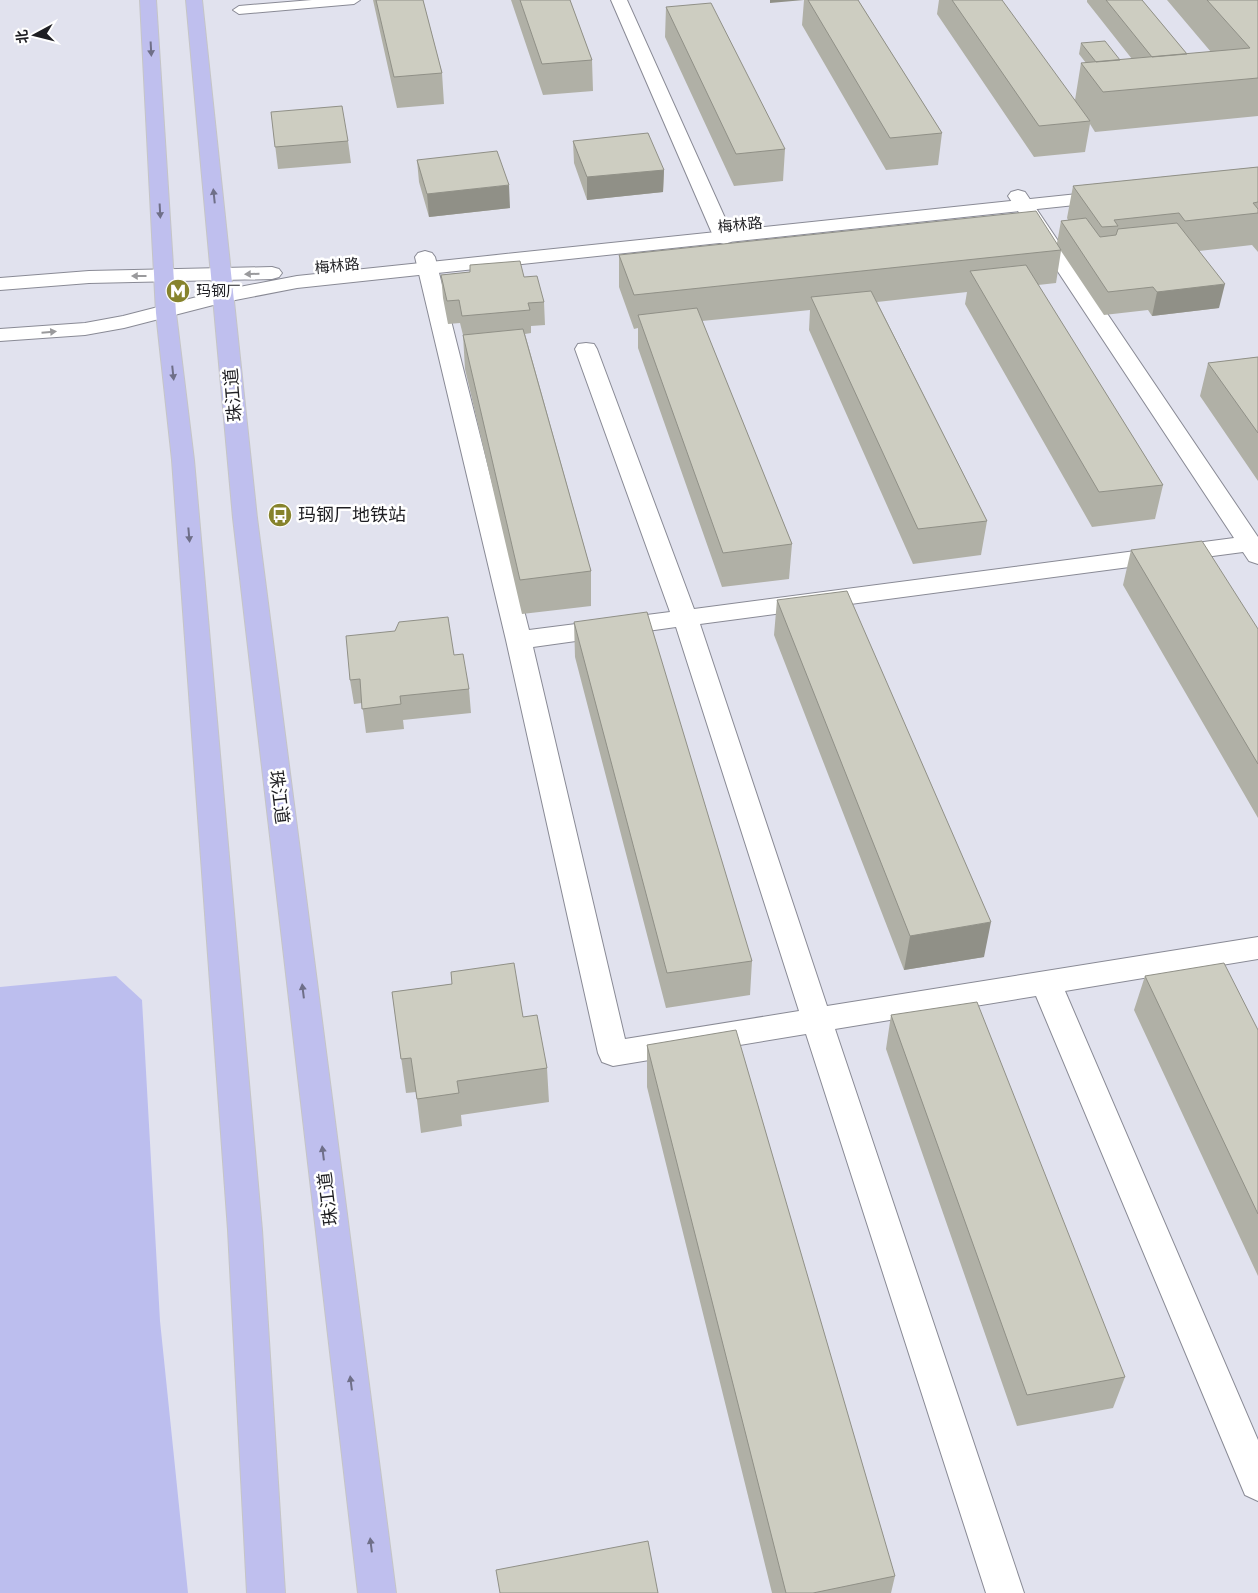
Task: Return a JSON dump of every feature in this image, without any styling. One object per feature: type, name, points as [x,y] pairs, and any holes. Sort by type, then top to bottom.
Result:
[{"type":"main road","points":[[148,0],[166,313],[183,460],[243,1210],[266,1593]]},
{"type":"main road","name":"珠江道","points":[[194,0],[245,518],[376,1593]]},
{"type":"street","points":[[619,0],[722,232]]},
{"type":"street","name":"梅林路","points":[[223,285],[297,282],[427,262],[1123,190]]},
{"type":"street","points":[[519,640],[1254,549],[1021,201]]},
{"type":"street","points":[[427,262],[519,640],[613,1052],[1258,948]]},
{"type":"street","points":[[0,284],[89,277],[164,276],[223,285]]},
{"type":"street","points":[[0,335],[85,329],[166,313],[223,285]]},
{"type":"street","points":[[586,349],[685,618],[1005,1593]]},
{"type":"street","points":[[1046,983],[1258,1483]]},
{"type":"lane","points":[[239,10],[354,0]]},
{"type":"shaded area","points":[[116,976],[142,1000],[160,1321],[188,1593],[0,1593],[0,987]]},
{"type":"building","points":[[376,0],[423,0],[442,73],[394,77]]},
{"type":"building","points":[[520,0],[570,0],[592,60],[542,64]]},
{"type":"building","points":[[808,0],[858,0],[942,133],[890,138]]},
{"type":"building","points":[[952,0],[1002,0],[1090,121],[1039,126]]},
{"type":"building","points":[[1106,0],[1142,0],[1187,54],[1152,57]]},
{"type":"building","points":[[1207,0],[1258,0],[1258,78],[1103,92],[1081,63],[1250,48]]},
{"type":"building","points":[[711,3],[785,149],[736,154],[666,7]]},
{"type":"building","points":[[1105,41],[1120,60],[1096,62],[1081,43]]},
{"type":"building","points":[[342,106],[348,141],[275,147],[271,112]]},
{"type":"building","points":[[648,133],[664,170],[587,177],[573,141]]},
{"type":"building","points":[[497,151],[509,185],[427,194],[417,160]]},
{"type":"building","points":[[1258,167],[1258,202],[1253,203],[1258,209],[1258,213],[1185,221],[1179,213],[1114,220],[1118,226],[1102,227],[1073,186]]},
{"type":"building","points":[[1036,211],[1061,250],[634,295],[619,255]]},
{"type":"building","points":[[1086,218],[1100,237],[1116,235],[1118,229],[1177,223],[1225,284],[1157,292],[1153,287],[1108,292],[1061,221]]},
{"type":"building","points":[[520,261],[524,277],[537,276],[544,302],[528,303],[530,310],[462,316],[459,300],[447,301],[441,275],[470,272],[470,265]]},
{"type":"building","points":[[1026,265],[1163,485],[1099,492],[970,271]]},
{"type":"building","points":[[871,291],[987,521],[918,529],[811,297]]},
{"type":"building","points":[[697,308],[792,544],[723,553],[638,315]]},
{"type":"building","points":[[523,329],[591,571],[520,580],[463,335]]},
{"type":"building","points":[[1258,357],[1258,433],[1208,363]]},
{"type":"building","points":[[1202,541],[1258,629],[1258,764],[1131,550]]},
{"type":"building","points":[[847,591],[991,922],[910,936],[777,600]]},
{"type":"building","points":[[647,612],[752,961],[667,973],[574,622]]},
{"type":"building","points":[[448,617],[454,655],[463,654],[469,689],[400,696],[401,704],[362,709],[360,679],[350,680],[346,636],[395,631],[399,622]]},
{"type":"building","points":[[514,963],[523,1017],[537,1015],[547,1068],[457,1081],[459,1093],[417,1099],[411,1058],[401,1059],[392,992],[452,984],[451,972]]},
{"type":"building","points":[[1224,963],[1258,1030],[1258,1214],[1145,976]]},
{"type":"building","points":[[977,1002],[1125,1377],[1027,1395],[891,1015]]},
{"type":"building","points":[[736,1030],[895,1576],[813,1593],[786,1593],[647,1045]]},
{"type":"building","points":[[648,1541],[658,1593],[500,1593],[496,1570]]},
{"type":"place","name":"玛钢厂","points":[[178,291]]},
{"type":"place","name":"玛钢厂地铁站","points":[[280,515]]}]
